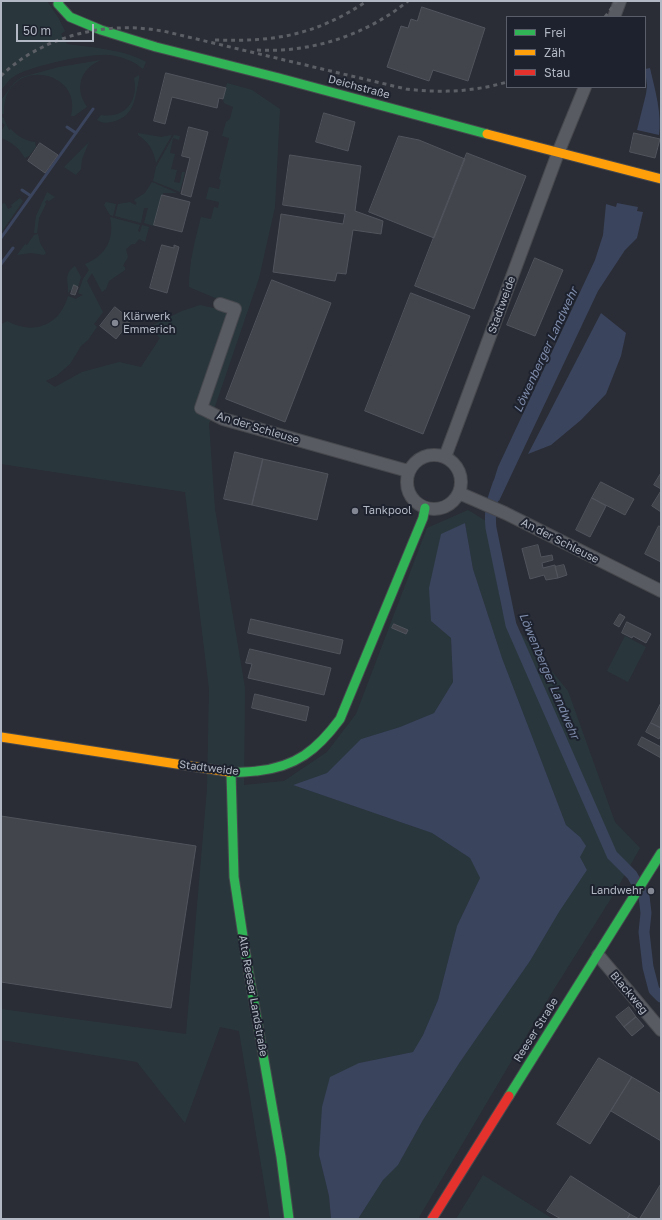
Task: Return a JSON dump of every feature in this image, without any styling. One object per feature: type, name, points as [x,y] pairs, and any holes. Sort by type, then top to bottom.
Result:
[{"type":"street","points":[[614,16],[620,1]]},
{"type":"street","name":"Deichstraße","points":[[58,2],[70,17],[101,30],[156,47],[661,179]]},
{"type":"street","name":"Stadtweide","points":[[445,457],[558,153],[585,88]]},
{"type":"street","name":"An der Schleuse","points":[[220,304],[235,309],[200,408],[223,419],[408,471]]},
{"type":"street","points":[[437,455],[445,457],[458,469],[461,485],[459,493],[451,503],[441,509],[433,510],[418,505],[408,494],[406,479],[408,471],[413,464],[424,457],[437,455]]},
{"type":"street","name":"An der Schleuse","points":[[459,493],[505,513],[661,591]]},
{"type":"street","name":"Stadtweide","points":[[1,737],[231,772],[252,772],[277,769],[296,762],[315,749],[329,735],[340,719],[425,508]]},
{"type":"street","name":"Alte Reeser Landstraße","points":[[231,772],[234,877],[247,963],[281,1157],[289,1219]]},
{"type":"street","name":"Reeser Straße","points":[[432,1219],[661,853]]},
{"type":"street","name":"Blackweg","points":[[598,955],[661,1030]]},
{"type":"shaded area","points":[[1,1],[47,1],[65,31],[61,34],[67,44],[108,50],[138,58],[146,62],[143,69],[131,61],[118,56],[100,55],[75,58],[45,65],[21,73],[11,78],[1,90]]},
{"type":"shaded area","points":[[101,60],[88,68],[81,80],[81,93],[87,107],[74,116],[71,116],[72,100],[66,87],[55,79],[42,75],[28,76],[15,83],[7,95],[4,114],[1,114],[1,100],[14,83],[22,77],[59,67]]},
{"type":"shaded area","points":[[139,75],[135,99],[127,114],[122,118],[110,122],[104,123],[97,120],[101,115],[110,116],[117,114],[128,107],[134,94],[134,78]]},
{"type":"shaded area","points":[[227,83],[252,90],[280,109],[275,207],[259,278],[209,424],[215,509],[245,688],[244,785],[284,781],[327,752],[356,714],[427,528],[468,510],[486,521],[502,610],[568,691],[615,822],[640,848],[615,892],[551,994],[418,1219],[358,1219],[383,1180],[398,1165],[423,1120],[460,1062],[530,961],[559,912],[587,870],[580,857],[580,837],[566,825],[502,658],[473,569],[465,523],[441,535],[431,621],[451,638],[453,682],[434,713],[400,727],[361,739],[327,773],[293,785],[432,833],[470,858],[480,878],[457,926],[438,1000],[423,1035],[413,1052],[359,1063],[319,1155],[329,1196],[331,1219],[270,1219],[239,1031],[220,1027],[185,1123],[137,1062],[1,1040],[1,1009],[186,1034],[207,789],[209,689],[185,492],[1,464],[1,324],[7,321],[27,328],[45,325],[59,314],[68,296],[76,299],[83,295],[78,293],[83,279],[89,270],[85,264],[98,256],[107,245],[111,232],[110,217],[140,225],[138,231],[140,232],[142,225],[149,227],[145,242],[139,239],[135,244],[132,244],[126,249],[128,258],[123,266],[125,267],[125,270],[109,281],[106,289],[102,292],[92,273],[87,281],[103,312],[94,324],[97,327],[88,340],[81,346],[70,364],[56,376],[46,381],[55,387],[82,372],[119,362],[141,367],[160,338],[149,327],[182,311],[200,305],[218,309],[220,300],[189,287],[189,278],[201,217],[211,219],[214,207],[218,208],[219,202],[206,199],[209,187],[219,189],[221,180],[219,179],[229,138],[222,136],[226,122],[230,119],[233,107],[224,103],[223,99]]},
{"type":"shaded area","points":[[3,117],[9,130],[11,129],[19,136],[35,142],[36,147],[29,156],[25,158],[9,141],[1,138],[1,131],[5,125],[1,122],[1,118]]},
{"type":"shaded area","points":[[138,133],[161,137],[172,135],[156,163],[150,147],[138,135]]},
{"type":"shaded area","points":[[174,135],[180,136],[179,140],[173,138],[170,153],[175,154],[171,169],[177,170],[174,182],[180,183],[182,172],[185,172],[180,192],[153,181],[156,167]]},
{"type":"shaded area","points":[[89,142],[82,159],[81,169],[76,175],[64,167]]},
{"type":"shaded area","points":[[152,182],[177,193],[163,193],[154,226],[144,223],[148,208],[144,208],[141,223],[115,216],[118,204],[130,202],[135,205],[137,203],[134,200],[145,193]]},
{"type":"shaded area","points":[[47,192],[55,197],[45,202],[46,204],[39,218],[37,233],[34,233],[36,216]]},
{"type":"shaded area","points":[[20,198],[23,201],[1,233],[1,204],[5,203],[8,209],[12,207],[11,205]]},
{"type":"shaded area","points":[[106,202],[116,204],[113,216],[110,215],[104,205]]},
{"type":"shaded area","points":[[38,234],[40,243],[46,253],[44,255],[31,253],[17,255],[34,235]]},
{"type":"shaded area","points":[[75,266],[81,277],[78,287],[74,285],[72,291],[70,290],[68,293],[67,278],[71,269]]},
{"type":"shaded area","points":[[625,636],[646,647],[628,682],[607,671]]},
{"type":"shaded area","points":[[483,1175],[545,1214],[553,1219],[456,1219]]},
{"type":"water","points":[[650,68],[656,93],[660,118],[659,135],[637,130],[646,94],[646,69]]},
{"type":"water","points":[[617,203],[638,207],[637,211],[643,212],[637,238],[625,250],[598,291],[499,501],[489,496],[498,467],[595,260],[603,235],[606,204],[616,207]]},
{"type":"water","points":[[601,313],[626,333],[621,356],[606,394],[581,420],[551,445],[528,454]]},
{"type":"water","points":[[465,523],[473,569],[502,658],[566,825],[580,837],[586,846],[580,857],[587,870],[559,912],[530,961],[460,1062],[423,1120],[398,1165],[383,1180],[358,1219],[331,1219],[329,1196],[319,1155],[322,1107],[330,1077],[359,1063],[413,1052],[423,1035],[438,1000],[457,926],[480,878],[470,858],[432,833],[293,785],[327,773],[361,739],[400,727],[434,713],[453,682],[451,638],[431,621],[429,588],[441,534]]},
{"type":"building","points":[[422,7],[485,28],[468,81],[433,70],[429,81],[387,67],[401,26],[408,28],[411,19],[417,21]]},
{"type":"building","points":[[166,73],[226,88],[223,99],[219,98],[217,108],[172,97],[165,124],[154,121]]},
{"type":"building","points":[[324,113],[355,122],[348,151],[316,142]]},
{"type":"building","points":[[189,127],[208,132],[191,197],[181,194],[190,158],[182,156]]},
{"type":"building","points":[[634,133],[660,139],[655,158],[630,152]]},
{"type":"building","points":[[399,136],[419,140],[465,159],[434,238],[369,212]]},
{"type":"building","points":[[40,143],[58,155],[45,173],[28,161]]},
{"type":"building","points":[[467,153],[526,176],[474,309],[415,286]]},
{"type":"building","points":[[290,155],[361,166],[355,211],[383,221],[381,234],[353,230],[346,274],[337,273],[335,281],[273,272],[281,214],[343,224],[345,214],[283,205]]},
{"type":"building","points":[[162,195],[190,202],[182,232],[154,225]]},
{"type":"building","points":[[162,245],[174,248],[174,245],[179,247],[167,293],[150,288]]},
{"type":"building","points":[[535,258],[563,270],[535,336],[507,325]]},
{"type":"building","points":[[272,280],[331,303],[285,422],[226,399]]},
{"type":"building","points":[[74,285],[78,287],[75,295],[71,294]]},
{"type":"building","points":[[411,293],[470,316],[423,434],[365,411]]},
{"type":"building","name":"Klärwerk Emmerich","points":[[115,307],[131,320],[116,339],[100,326]]},
{"type":"building","points":[[235,452],[263,459],[252,505],[224,499]]},
{"type":"building","points":[[263,459],[328,474],[317,520],[252,505]]},
{"type":"building","points":[[661,473],[661,489],[654,485]]},
{"type":"building","points":[[601,482],[634,499],[625,515],[592,498]]},
{"type":"building","points":[[661,491],[661,512],[652,506]]},
{"type":"building","points":[[592,498],[606,506],[590,537],[576,530]]},
{"type":"building","points":[[659,526],[661,527],[661,562],[645,554]]},
{"type":"building","points":[[538,545],[541,557],[552,555],[553,560],[542,563],[543,568],[555,565],[558,578],[546,580],[544,575],[530,579],[522,549]]},
{"type":"building","points":[[564,565],[567,575],[558,578],[555,567]]},
{"type":"building","points":[[620,614],[625,617],[619,627],[614,624]]},
{"type":"building","points":[[251,619],[343,640],[340,654],[248,633]]},
{"type":"building","points":[[627,622],[651,634],[646,643],[633,636],[632,638],[622,633]]},
{"type":"building","points":[[394,624],[408,630],[406,634],[392,628]]},
{"type":"building","points":[[250,649],[331,668],[324,695],[248,678],[252,664],[246,663]]},
{"type":"building","points":[[255,694],[309,707],[306,721],[252,708]]},
{"type":"building","points":[[661,703],[661,728],[651,723]]},
{"type":"building","points":[[651,723],[661,728],[661,735],[659,739],[646,732]]},
{"type":"building","points":[[642,737],[661,747],[661,758],[638,745]]},
{"type":"building","points":[[1,816],[196,846],[171,1008],[1,982]]},
{"type":"building","points":[[629,1007],[636,1017],[624,1027],[616,1017]]},
{"type":"building","points":[[636,1017],[644,1026],[632,1036],[624,1027]]},
{"type":"building","points":[[599,1058],[632,1077],[590,1144],[557,1124]]},
{"type":"building","points":[[632,1077],[661,1094],[661,1141],[611,1111]]},
{"type":"building","points":[[571,1176],[630,1214],[627,1219],[561,1219],[547,1211]]},
{"type":"building","points":[[661,1184],[661,1219],[639,1219]]},
{"type":"building","points":[[630,1214],[639,1219],[627,1219]]},
{"type":"waterway","points":[[1,238],[93,109]]},
{"type":"waterway","points":[[67,127],[76,133]]},
{"type":"waterway","points":[[22,190],[31,196]]},
{"type":"waterway","points":[[1,264],[13,248]]},
{"type":"waterway","name":"Löwenberger Landwehr","points":[[498,484],[490,516],[491,528],[511,625],[612,855],[632,875],[644,896],[646,913],[644,932],[648,967],[654,990],[661,997]]},
{"type":"railway","points":[[215,40],[257,40],[294,34],[330,22],[367,1]]},
{"type":"railway","points":[[257,50],[298,48],[318,45],[337,39],[374,23],[392,13],[408,1]]},
{"type":"railway","points":[[606,16],[617,1]]},
{"type":"railway","points":[[1,76],[26,56],[56,41],[104,29],[131,28],[163,31],[406,89],[456,91],[482,88],[506,82]]},
{"type":"traffic: fast","points":[[59,1],[58,4],[70,17],[101,30],[156,47],[279,78],[487,134]]},
{"type":"traffic: fast","points":[[229,772],[246,772],[271,769],[294,761],[314,748],[323,740],[340,719],[423,518],[425,508]]},
{"type":"traffic: fast","points":[[231,772],[234,877],[247,963],[281,1157],[289,1219]]},
{"type":"traffic: fast","points":[[509,1096],[661,853]]},
{"type":"traffic: slow","points":[[487,134],[661,179]]},
{"type":"traffic: slow","points":[[1,737],[229,772]]},
{"type":"traffic: jam","points":[[432,1219],[509,1096]]},
{"type":"place","name":"Klärwerk Emmerich","points":[[115,323]]},
{"type":"place","name":"Tankpool","points":[[355,511]]},
{"type":"place","name":"Landwehr","points":[[651,891]]}]
